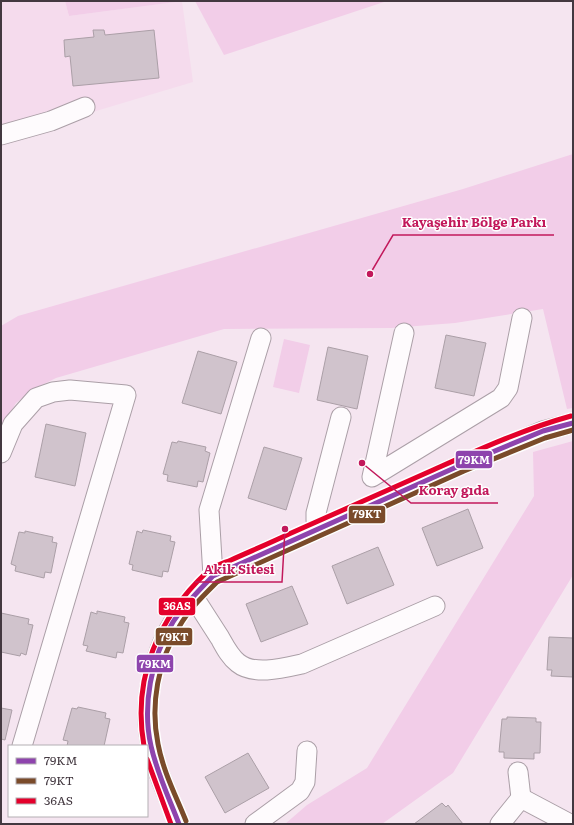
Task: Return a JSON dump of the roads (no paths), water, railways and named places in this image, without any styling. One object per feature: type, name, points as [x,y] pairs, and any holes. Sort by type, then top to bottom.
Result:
[{"type":"street","points":[[1,136],[51,121],[85,108]]},
{"type":"street","points":[[372,477],[501,398],[508,388],[522,318]]},
{"type":"street","points":[[374,505],[372,477],[404,333]]},
{"type":"street","points":[[213,576],[209,510],[261,338]]},
{"type":"street","points":[[1,453],[13,424],[36,398],[53,392],[70,390],[126,395],[22,745]]},
{"type":"street","points":[[319,529],[316,514],[341,416]]},
{"type":"street","points":[[179,824],[151,765],[148,708],[150,687],[157,657],[166,634],[181,610],[193,596],[213,576],[461,465],[543,431],[573,423]]},
{"type":"street","points":[[193,596],[230,654],[239,664],[251,669],[267,670],[302,664],[435,606]]},
{"type":"street","points":[[255,824],[300,791],[305,782],[307,751]]},
{"type":"street","points":[[500,824],[521,798],[518,772]]},
{"type":"street","points":[[521,798],[570,824]]},
{"type":"place","name":"Kayaşehir Bölge Parkı","points":[[370,274]]},
{"type":"place","name":"Koray gıda","points":[[362,463]]},
{"type":"place","name":"Akik Sitesi","points":[[285,529]]}]
